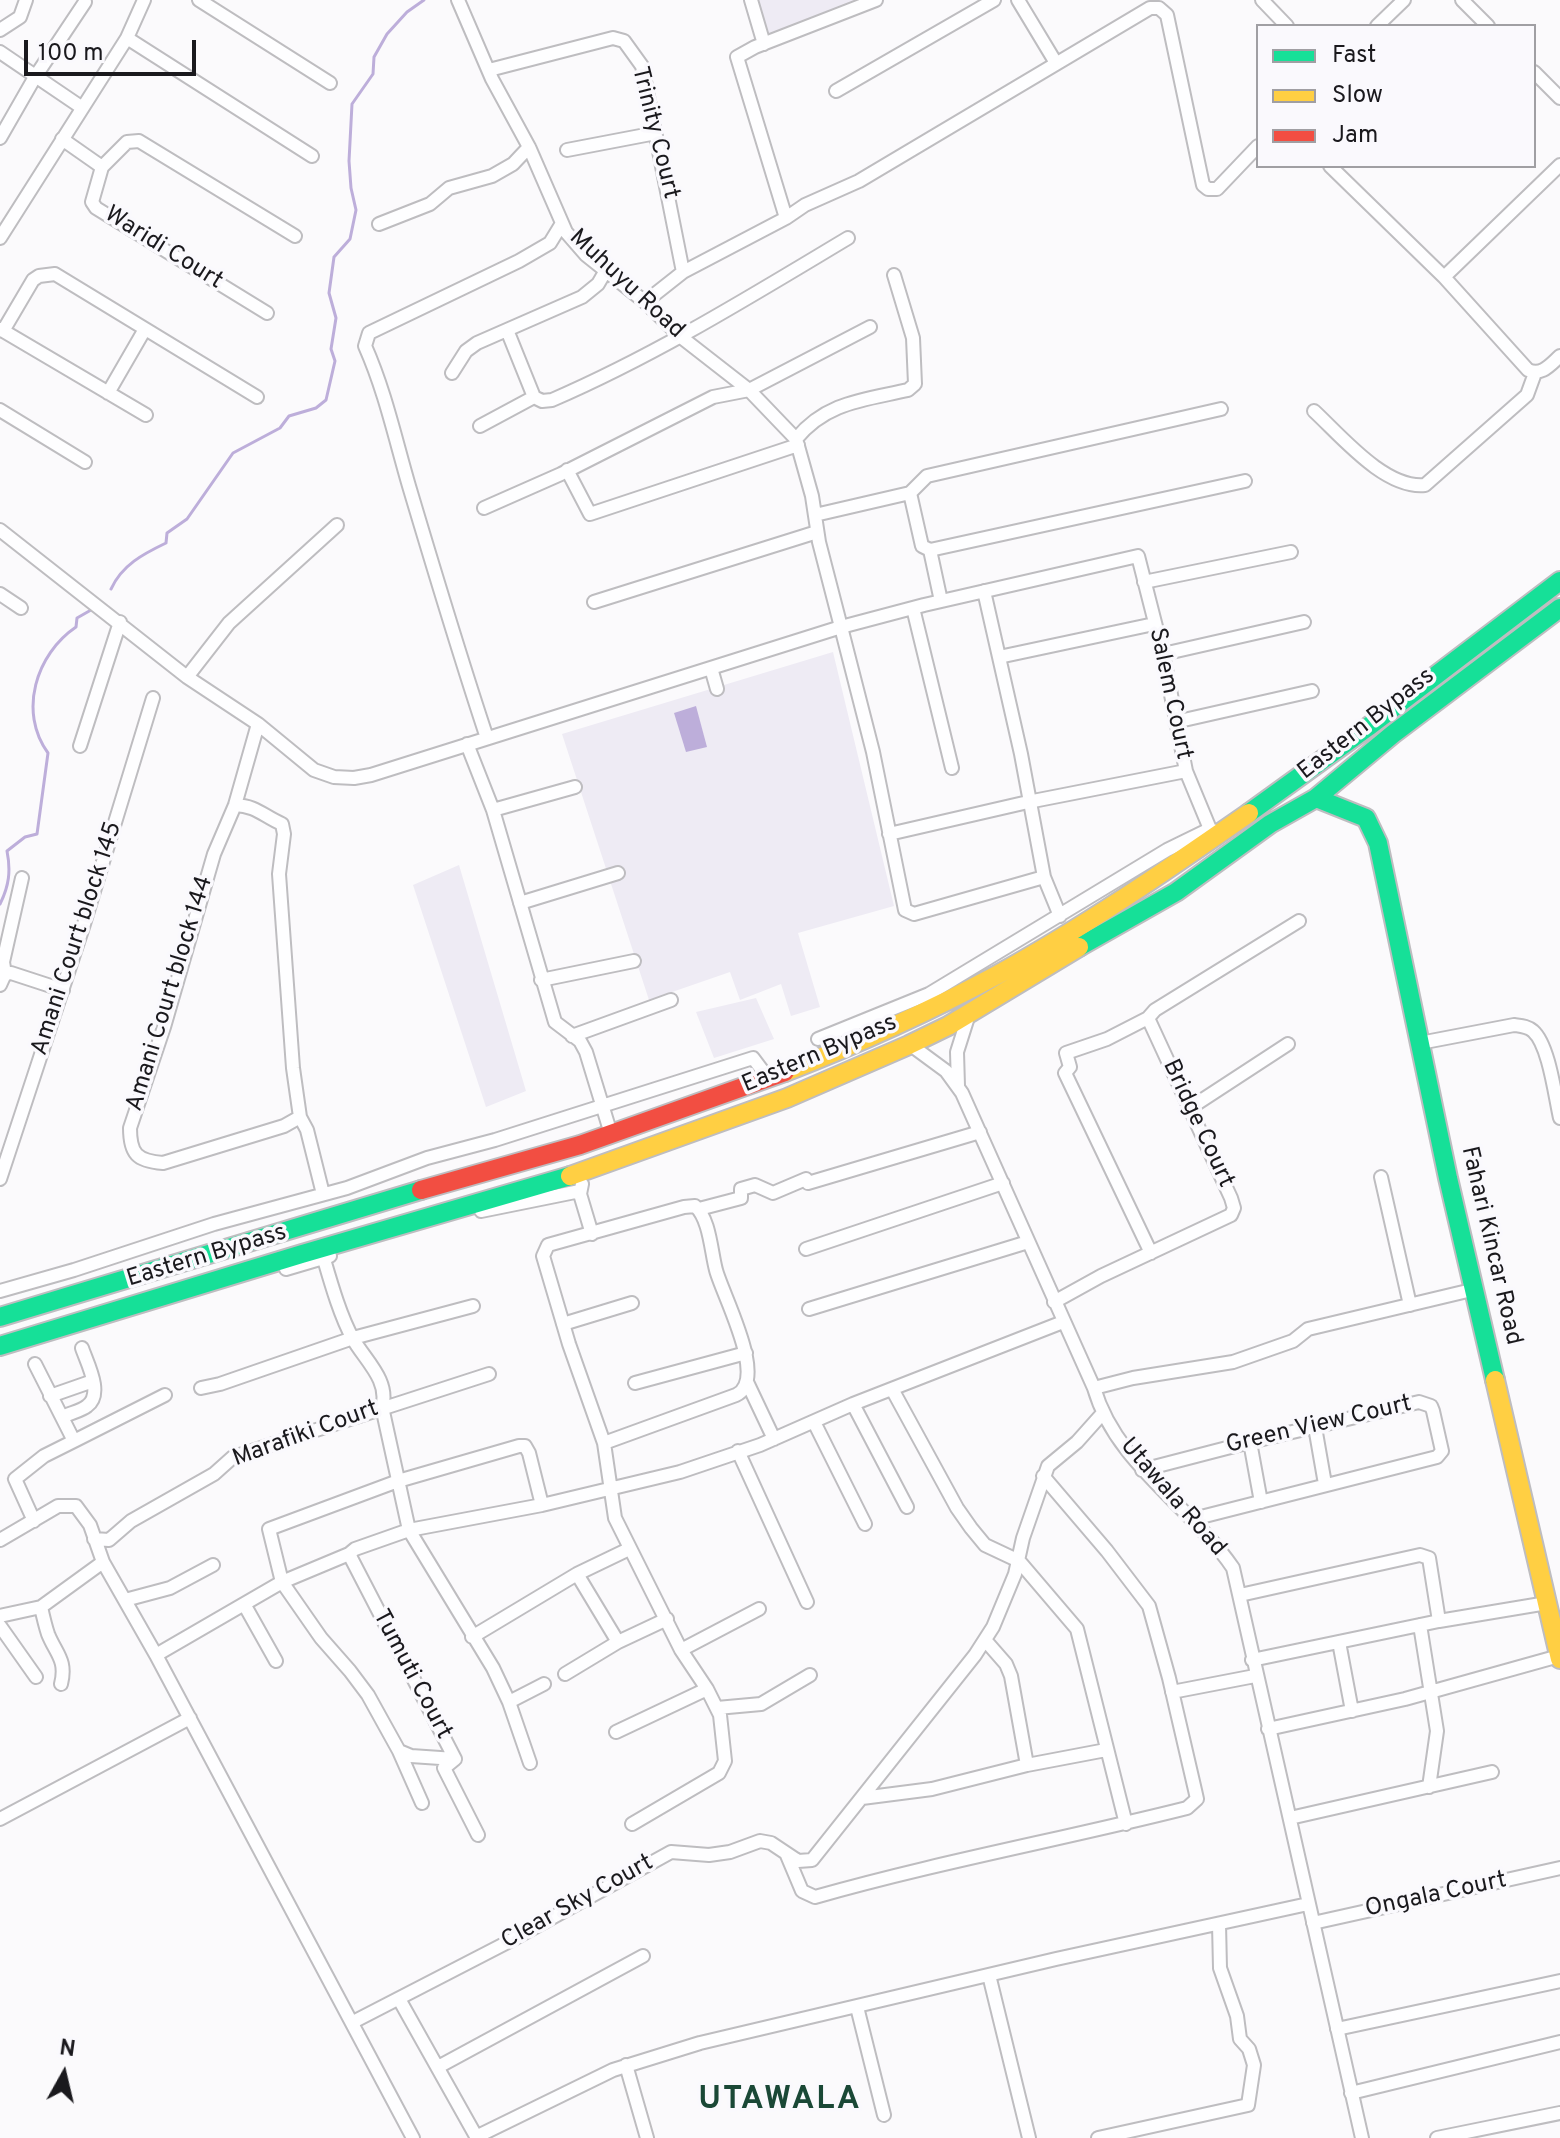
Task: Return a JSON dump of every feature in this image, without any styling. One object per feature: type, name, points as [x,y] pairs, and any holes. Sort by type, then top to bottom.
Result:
[{"type":"main road","name":"Eastern Bypass","points":[[0,1317],[611,1134],[768,1078],[899,1023],[978,985],[1106,898],[1216,831],[1333,752],[1560,581]]},
{"type":"main road","name":"Eastern Bypass","points":[[0,1346],[322,1253],[535,1186],[579,1183],[909,1045],[1176,892],[1270,824],[1316,798],[1560,608]]},
{"type":"main road","points":[[1333,752],[1349,771]]},
{"type":"main road","name":"Fahari Kincar Road","points":[[1316,798],[1366,818],[1378,843],[1448,1178],[1560,1658]]},
{"type":"main road","points":[[529,1159],[535,1186]]},
{"type":"street","points":[[0,30],[20,17],[26,0]]},
{"type":"street","points":[[0,238],[127,38],[144,0]]},
{"type":"street","points":[[199,0],[330,83]]},
{"type":"street","name":"Muhuyu Road","points":[[458,0],[489,70],[529,147],[561,225],[605,272],[749,390],[797,442]]},
{"type":"street","points":[[751,0],[764,44]]},
{"type":"street","points":[[786,218],[737,57],[742,52],[876,0]]},
{"type":"street","points":[[836,91],[994,0]]},
{"type":"street","points":[[1018,0],[1056,63]]},
{"type":"street","points":[[1262,0],[1285,24]]},
{"type":"street","points":[[1379,24],[1404,0]]},
{"type":"street","points":[[1462,0],[1486,24]]},
{"type":"street","points":[[0,138],[35,77],[85,2]]},
{"type":"street","points":[[645,302],[683,272],[805,205],[859,181],[1150,8],[1159,8],[1167,15],[1203,185],[1208,189],[1217,189],[1256,148]]},
{"type":"street","name":"Trinity Court","points":[[489,70],[619,37],[642,66],[683,272]]},
{"type":"street","points":[[127,38],[312,156]]},
{"type":"street","points":[[0,52],[81,107]]},
{"type":"street","points":[[1536,74],[1560,98]]},
{"type":"street","points":[[567,150],[656,133]]},
{"type":"street","name":"Waridi Court","points":[[62,139],[102,167]]},
{"type":"street","name":"Waridi Court","points":[[267,313],[96,208],[92,202],[102,167],[127,142],[139,141],[295,236]]},
{"type":"street","points":[[379,224],[430,204],[449,188],[492,176],[513,164],[529,147]]},
{"type":"street","points":[[1444,277],[1560,165]]},
{"type":"street","points":[[1332,168],[1444,277],[1528,370],[1535,373],[1542,371],[1560,356]]},
{"type":"street","points":[[487,738],[390,421],[382,383],[365,346],[369,333],[505,269],[550,243],[561,225]]},
{"type":"street","points":[[507,330],[534,397],[542,401],[552,400],[617,372],[681,337],[848,238]]},
{"type":"street","points":[[452,373],[466,351],[477,343],[582,297],[598,284],[605,272]]},
{"type":"street","points":[[146,415],[2,330],[33,280],[55,274],[257,397]]},
{"type":"street","points":[[567,470],[590,514],[797,442],[808,425],[826,411],[908,390],[915,384],[913,338],[894,275]]},
{"type":"street","points":[[484,508],[713,397],[749,390],[870,327]]},
{"type":"street","points":[[108,393],[145,329]]},
{"type":"street","points":[[1314,411],[1374,466],[1396,481],[1412,486],[1425,485],[1527,395],[1535,373]]},
{"type":"street","points":[[480,426],[534,397]]},
{"type":"street","points":[[815,515],[910,493],[927,476],[1221,409]]},
{"type":"street","points":[[0,410],[85,462]]},
{"type":"street","points":[[797,442],[873,752],[905,910],[914,914],[1044,877]]},
{"type":"street","points":[[910,493],[922,546],[930,550],[1245,481]]},
{"type":"street","points":[[187,677],[229,623],[337,525]]},
{"type":"street","points":[[0,530],[187,677],[258,724],[314,770],[334,777],[371,775],[841,627],[984,591],[1021,754],[1044,877],[1060,916]]},
{"type":"street","points":[[594,602],[818,537]]},
{"type":"street","points":[[930,550],[941,601]]},
{"type":"street","points":[[1144,582],[1291,552]]},
{"type":"street","name":"Salem Court","points":[[984,591],[1138,556],[1163,654],[1186,771],[1216,831]]},
{"type":"street","points":[[0,594],[21,608]]},
{"type":"street","points":[[913,608],[952,768]]},
{"type":"street","points":[[80,746],[120,622]]},
{"type":"street","points":[[1163,654],[1304,622]]},
{"type":"street","points":[[999,657],[1154,624]]},
{"type":"street","points":[[711,668],[717,689]]},
{"type":"street","points":[[1175,722],[1312,691]]},
{"type":"street","name":"Amani Court block 145","points":[[0,1179],[63,990],[153,698]]},
{"type":"street","name":"Amani Court block 144","points":[[258,724],[235,805],[214,854],[164,1027],[130,1128],[130,1143],[136,1155],[148,1162],[163,1163],[284,1126],[300,1117]]},
{"type":"street","points":[[467,744],[493,810],[555,1022],[580,1041],[586,1052],[611,1134]]},
{"type":"street","points":[[889,834],[1028,802],[1186,771]]},
{"type":"street","points":[[493,810],[575,787]]},
{"type":"street","points":[[235,805],[256,808],[282,824],[284,834],[279,874],[286,995],[300,1117],[307,1130],[323,1194]]},
{"type":"street","points":[[520,903],[618,873]]},
{"type":"street","points":[[2,979],[22,878]]},
{"type":"street","points":[[818,1039],[924,997],[1060,916],[1106,898]]},
{"type":"street","points":[[1151,1253],[1065,1073],[1070,1067],[1066,1053],[1107,1039],[1148,1018],[1155,1010],[1299,921]]},
{"type":"street","points":[[541,980],[634,961]]},
{"type":"street","name":"Amani Court block 145","points":[[2,979],[11,973],[63,990]]},
{"type":"street","points":[[572,1036],[671,1000]]},
{"type":"street","points":[[959,1089],[957,1052],[969,1013]]},
{"type":"street","name":"Bridge Court","points":[[1054,1302],[1231,1215],[1234,1208],[1148,1018]]},
{"type":"street","points":[[899,1023],[909,1045]]},
{"type":"street","points":[[1420,1043],[1514,1025],[1526,1026],[1535,1033],[1544,1050],[1560,1118]]},
{"type":"street","points":[[1190,1108],[1288,1044]]},
{"type":"street","name":"Utawala Road","points":[[909,1045],[946,1071],[959,1089],[1094,1388],[1102,1414],[1142,1470],[1193,1519],[1233,1568],[1362,2138]]},
{"type":"street","points":[[0,1291],[214,1224],[347,1188],[427,1158],[603,1107],[753,1058],[768,1078]]},
{"type":"street","points":[[699,1209],[741,1198],[741,1189],[755,1185],[773,1193],[806,1179],[808,1183],[980,1132]]},
{"type":"street","points":[[1381,1177],[1410,1305]]},
{"type":"street","points":[[122,1319],[322,1253],[579,1183],[592,1234],[695,1206],[699,1209],[716,1271],[746,1353],[745,1390],[604,1443]]},
{"type":"street","points":[[806,1249],[1003,1183]]},
{"type":"street","points":[[347,1188],[352,1210]]},
{"type":"street","name":"Clear Sky Court","points":[[592,1234],[548,1245],[543,1256],[604,1443],[615,1518],[681,1650],[717,1708],[724,1740],[725,1761],[719,1773],[632,1824]]},
{"type":"street","points":[[809,1309],[1028,1242]]},
{"type":"street","points":[[322,1253],[353,1338],[381,1383],[385,1397],[382,1407],[409,1530],[493,1668],[509,1702],[530,1763]]},
{"type":"street","points":[[1094,1388],[1133,1378],[1233,1362],[1293,1341],[1308,1329],[1476,1289]]},
{"type":"street","points":[[563,1324],[632,1303]]},
{"type":"street","points":[[201,1388],[353,1338],[473,1306]]},
{"type":"street","points":[[156,1655],[282,1582],[355,1549],[409,1530],[542,1505],[680,1472],[774,1439],[853,1404],[1063,1322]]},
{"type":"street","points":[[62,1417],[91,1403],[93,1381],[82,1348]]},
{"type":"street","points":[[635,1383],[746,1353]]},
{"type":"street","points":[[35,1364],[74,1441]]},
{"type":"street","name":"Marafiki Court","points":[[94,1539],[109,1540],[131,1521],[214,1474],[233,1457],[489,1374]]},
{"type":"street","points":[[50,1396],[93,1381]]},
{"type":"street","points":[[747,1382],[774,1439]]},
{"type":"street","points":[[892,1389],[964,1518],[985,1545],[1019,1561],[1077,1629],[1126,1824]]},
{"type":"street","points":[[34,1521],[15,1479],[44,1456],[165,1395]]},
{"type":"street","name":"Green View Court","points":[[1142,1470],[1419,1402],[1425,1403],[1433,1411],[1442,1451],[1437,1457],[1193,1519]]},
{"type":"street","points":[[853,1404],[907,1507]]},
{"type":"street","points":[[862,1798],[985,1640],[1019,1561],[1023,1538],[1048,1466],[1077,1442],[1102,1414]]},
{"type":"street","points":[[814,1422],[865,1524]]},
{"type":"street","points":[[1315,1427],[1325,1484]]},
{"type":"street","points":[[1250,1442],[1261,1502]]},
{"type":"street","points":[[422,1803],[399,1751],[368,1695],[321,1638],[282,1582],[269,1529],[398,1481],[513,1447],[525,1446],[529,1453],[542,1505]]},
{"type":"street","points":[[738,1451],[807,1602]]},
{"type":"street","points":[[786,1853],[802,1891],[815,1897],[967,1857],[1126,1824],[1187,1808],[1197,1799],[1149,1606],[1043,1476]]},
{"type":"street","points":[[0,1540],[58,1506],[76,1506],[90,1525],[103,1562],[190,1718],[413,2138]]},
{"type":"street","points":[[472,1637],[577,1574],[629,1549]]},
{"type":"street","name":"Tumuti Court","points":[[349,1554],[455,1759],[444,1768],[478,1835]]},
{"type":"street","points":[[1240,1595],[1425,1555],[1429,1558],[1439,1621]]},
{"type":"street","points":[[0,1616],[41,1607],[103,1562]]},
{"type":"street","points":[[125,1600],[170,1588],[213,1565]]},
{"type":"street","points":[[577,1574],[618,1642]]},
{"type":"street","points":[[1252,1660],[1439,1621],[1547,1603]]},
{"type":"street","points":[[244,1604],[276,1661]]},
{"type":"street","points":[[41,1607],[49,1634],[63,1662],[65,1671],[61,1684]]},
{"type":"street","points":[[681,1650],[759,1609]]},
{"type":"street","points":[[565,1674],[618,1642],[667,1619]]},
{"type":"street","points":[[1420,1625],[1437,1731],[1429,1787]]},
{"type":"street","points":[[0,1626],[36,1677]]},
{"type":"street","points":[[985,1640],[1006,1664],[1011,1676],[1027,1765]]},
{"type":"street","points":[[1339,1642],[1352,1711]]},
{"type":"street","points":[[1268,1729],[1431,1692],[1560,1658]]},
{"type":"street","points":[[717,1708],[761,1704],[810,1675]]},
{"type":"street","points":[[1172,1692],[1255,1676]]},
{"type":"street","points":[[509,1702],[544,1684]]},
{"type":"street","points":[[616,1732],[707,1689]]},
{"type":"street","points":[[0,1819],[190,1718]]},
{"type":"street","points":[[862,1798],[932,1789],[1027,1765],[1106,1750]]},
{"type":"street","points":[[399,1751],[411,1756],[455,1759]]},
{"type":"street","points":[[1290,1818],[1492,1772]]},
{"type":"street","name":"Clear Sky Court","points":[[353,2022],[671,1852],[709,1855],[730,1852],[760,1841],[771,1843],[798,1861],[812,1860],[862,1798]]},
{"type":"street","name":"Ongala Court","points":[[1313,1923],[1560,1868]]},
{"type":"street","points":[[399,1999],[476,2138],[626,2065],[700,2043],[1308,1904]]},
{"type":"street","points":[[1098,2138],[1248,2105],[1254,2065],[1249,2049],[1240,2039],[1237,2016],[1220,1968],[1219,1924]]},
{"type":"street","points":[[438,2067],[643,1956]]},
{"type":"street","points":[[989,1975],[1029,2138]]},
{"type":"street","points":[[1337,2029],[1560,1981]]},
{"type":"street","points":[[857,2007],[884,2115]]},
{"type":"street","points":[[1351,2093],[1560,2042]]},
{"type":"street","points":[[626,2065],[647,2138]]},
{"type":"street","points":[[1437,2138],[1560,2113]]},
{"type":"shaded area","points":[[758,0],[858,0],[765,38]]},
{"type":"shaded area","points":[[833,652],[894,906],[798,933],[820,1007],[791,1016],[781,984],[740,1000],[730,972],[649,1000],[562,734]]},
{"type":"shaded area","points":[[696,706],[707,747],[686,752],[674,713]]},
{"type":"shaded area","points":[[459,865],[526,1091],[486,1107],[413,885]]},
{"type":"shaded area","points":[[756,998],[774,1039],[714,1058],[696,1012]]},
{"type":"waterway","points":[[111,589],[127,567],[166,543],[167,533],[187,519],[233,453],[280,428],[289,416],[316,408],[326,400],[335,361],[331,349],[336,318],[329,293],[334,257],[350,239],[356,210],[349,161],[352,104],[373,74],[374,57],[387,34],[407,12],[424,0]]},
{"type":"waterway","points":[[0,904],[8,878],[7,851],[25,837],[37,834],[48,753],[34,720],[36,685],[51,652],[76,627],[77,618],[91,610]]},
{"type":"traffic: fast","points":[[1249,813],[1560,581]]},
{"type":"traffic: fast","points":[[1079,947],[1176,892],[1270,824],[1316,798],[1393,734],[1560,608]]},
{"type":"traffic: fast","points":[[1316,798],[1366,818],[1378,843],[1448,1178],[1495,1380]]},
{"type":"traffic: fast","points":[[0,1346],[570,1176]]},
{"type":"traffic: fast","points":[[0,1317],[421,1190]]},
{"type":"traffic: slow","points":[[785,1072],[892,1027],[997,975],[1093,918],[1249,813]]},
{"type":"traffic: slow","points":[[570,1176],[787,1098],[909,1045],[948,1026],[1079,947]]},
{"type":"traffic: slow","points":[[1495,1380],[1560,1659]]},
{"type":"traffic: jam","points":[[421,1190],[580,1145],[785,1072]]},
{"type":"district","name":"UTAWALA","points":[[780,2102]]}]
